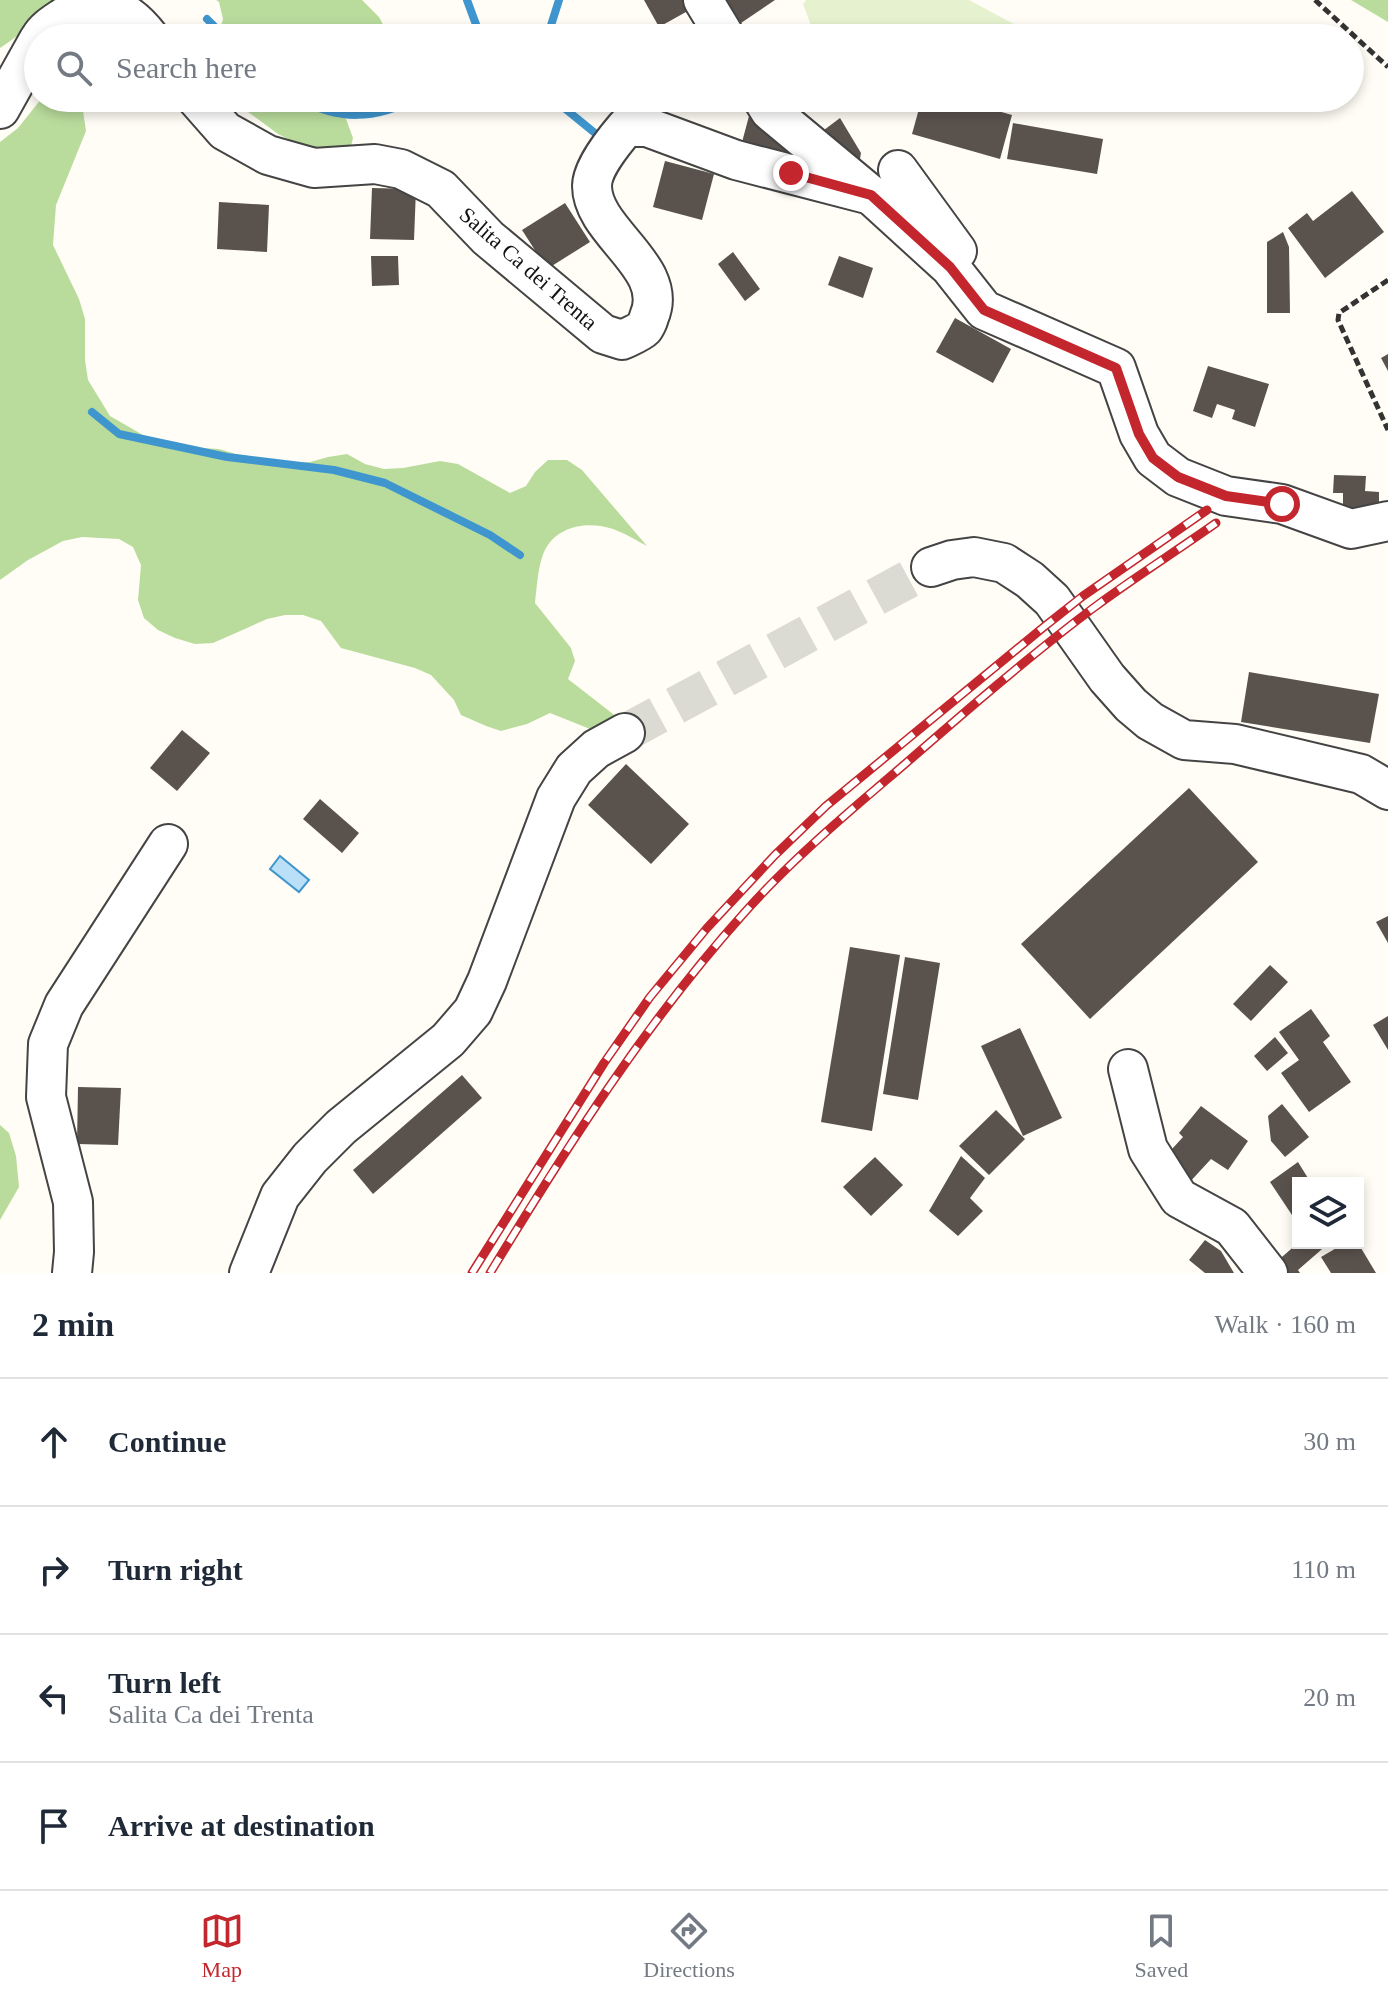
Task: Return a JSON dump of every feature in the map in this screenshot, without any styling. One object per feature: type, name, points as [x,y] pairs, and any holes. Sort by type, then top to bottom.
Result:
[{"type":"street","points":[[54,24],[94,0],[118,6],[139,24]]},
{"type":"street","points":[[703,0],[718,24]]},
{"type":"street","points":[[0,109],[24,67]]},
{"type":"street","name":"Salita Ca dei Trenta","points":[[208,112],[225,131],[268,155],[314,168],[375,164],[401,169],[441,189],[488,238],[603,334],[622,340],[645,328],[653,310],[653,290],[645,274],[595,205],[591,183],[606,149],[626,127],[647,127],[736,160],[884,182]]},
{"type":"street","points":[[772,112],[884,182],[984,310],[1116,368],[1139,434],[1153,458],[1178,477],[1226,496],[1282,504],[1351,529],[1388,521]]},
{"type":"street","points":[[931,567],[974,557],[1004,563],[1030,580],[1052,600],[1107,678],[1131,705],[1150,721],[1184,740],[1235,744],[1361,774],[1380,786]]},
{"type":"street","points":[[249,1273],[280,1196],[310,1158],[341,1127],[448,1040],[473,1011],[556,798],[574,769],[596,749],[625,733]]},
{"type":"street","points":[[72,1273],[73,1202],[46,1097],[48,1044],[64,1005],[168,844]]},
{"type":"street","points":[[1128,1069],[1148,1149],[1179,1198],[1232,1227],[1268,1273]]},
{"type":"path","points":[[1315,0],[1341,24]]},
{"type":"path","points":[[1364,45],[1388,67]]},
{"type":"path","points":[[1388,280],[1339,313],[1338,320],[1388,430]]},
{"type":"green space","points":[[0,0],[66,0],[32,24],[24,24],[24,30],[0,48]]},
{"type":"green space","points":[[216,0],[362,0],[383,24],[221,24],[219,2]]},
{"type":"green space","points":[[806,0],[969,0],[1014,24],[810,24],[803,4]]},
{"type":"green space","points":[[1351,0],[1388,0],[1388,22]]},
{"type":"green space","points":[[31,112],[83,112],[86,131],[56,205],[53,245],[79,299],[85,319],[88,380],[110,416],[143,435],[184,447],[219,449],[292,463],[347,454],[365,464],[384,469],[440,461],[458,464],[510,493],[526,486],[548,460],[567,460],[582,470],[647,546],[621,532],[595,525],[576,527],[559,534],[543,554],[535,603],[571,648],[575,661],[568,679],[613,714],[618,723],[606,731],[590,729],[550,713],[501,731],[486,726],[461,715],[454,700],[431,675],[341,648],[321,621],[303,615],[267,619],[213,643],[195,644],[175,638],[158,630],[144,618],[138,600],[141,565],[133,547],[119,539],[82,537],[63,541],[0,580],[0,142],[18,128]]},
{"type":"green space","points":[[248,112],[342,112],[353,138],[348,158],[311,150],[278,134]]},
{"type":"green space","points":[[0,1125],[9,1133],[16,1156],[19,1187],[0,1220]]},
{"type":"water","points":[[280,856],[309,880],[299,892],[270,869]]},
{"type":"building","points":[[644,0],[691,0],[695,7],[664,24],[657,24]]},
{"type":"building","points":[[725,0],[775,0],[741,23]]},
{"type":"building","points":[[918,112],[1001,112],[1012,115],[1000,159],[912,134]]},
{"type":"building","points":[[749,116],[782,126],[792,137],[786,155],[741,146]]},
{"type":"building","points":[[840,118],[861,153],[858,170],[820,133]]},
{"type":"building","points":[[1013,123],[1103,139],[1097,174],[1007,159]]},
{"type":"building","points":[[665,161],[714,174],[702,220],[653,207]]},
{"type":"building","points":[[372,188],[416,189],[414,240],[370,239]]},
{"type":"building","points":[[1352,191],[1384,232],[1325,278],[1288,228],[1307,213],[1313,221]]},
{"type":"building","points":[[219,202],[269,205],[267,252],[217,249]]},
{"type":"building","points":[[565,203],[590,242],[547,269],[522,230]]},
{"type":"building","points":[[1283,232],[1289,247],[1290,313],[1267,313],[1267,242]]},
{"type":"building","points":[[733,252],[760,289],[745,301],[718,264]]},
{"type":"building","points":[[371,256],[398,256],[399,285],[372,286]]},
{"type":"building","points":[[839,256],[873,268],[863,298],[828,285]]},
{"type":"building","points":[[955,318],[1011,349],[993,383],[936,352]]},
{"type":"building","points":[[1388,354],[1388,371],[1381,358]]},
{"type":"building","points":[[1208,366],[1269,384],[1255,427],[1232,419],[1235,410],[1217,404],[1212,418],[1193,411]]},
{"type":"building","points":[[1334,475],[1366,476],[1365,491],[1379,492],[1379,509],[1343,509],[1343,493],[1333,493]]},
{"type":"building","points":[[1249,672],[1379,694],[1370,743],[1241,722]]},
{"type":"building","points":[[182,730],[210,753],[177,791],[150,768]]},
{"type":"building","points":[[626,764],[689,824],[651,864],[588,805]]},
{"type":"building","points":[[1189,788],[1258,862],[1090,1019],[1021,944]]},
{"type":"building","points":[[320,799],[359,833],[342,853],[303,819]]},
{"type":"building","points":[[1388,916],[1388,943],[1376,922]]},
{"type":"building","points":[[850,947],[900,955],[872,1131],[821,1122]]},
{"type":"building","points":[[905,957],[940,963],[918,1100],[883,1094]]},
{"type":"building","points":[[1270,965],[1288,982],[1251,1021],[1233,1004]]},
{"type":"building","points":[[1311,1009],[1330,1036],[1323,1042],[1351,1082],[1309,1112],[1281,1073],[1299,1060],[1279,1032]]},
{"type":"building","points":[[1388,1016],[1388,1050],[1373,1025]]},
{"type":"building","points":[[1020,1028],[1062,1118],[1023,1136],[981,1046]]},
{"type":"building","points":[[1275,1037],[1288,1053],[1267,1071],[1254,1056]]},
{"type":"building","points":[[462,1075],[482,1098],[373,1194],[353,1170]]},
{"type":"building","points":[[78,1087],[121,1088],[118,1145],[77,1144]]},
{"type":"building","points":[[1282,1104],[1309,1137],[1285,1157],[1271,1141],[1268,1116]]},
{"type":"building","points":[[1201,1106],[1248,1141],[1228,1170],[1211,1159],[1188,1184],[1162,1160],[1183,1137],[1179,1133]]},
{"type":"building","points":[[996,1110],[1025,1139],[989,1175],[959,1146]]},
{"type":"building","points":[[961,1156],[985,1178],[970,1198],[983,1211],[958,1236],[929,1211]]},
{"type":"building","points":[[875,1157],[903,1185],[871,1216],[843,1187]]},
{"type":"building","points":[[1298,1162],[1307,1177],[1292,1177],[1292,1215],[1270,1182]]},
{"type":"building","points":[[1205,1240],[1221,1251],[1234,1273],[1205,1273],[1189,1260]]},
{"type":"building","points":[[1292,1248],[1322,1249],[1298,1270],[1300,1273],[1283,1273],[1275,1263]]},
{"type":"building","points":[[1335,1249],[1362,1249],[1376,1273],[1331,1273],[1321,1257]]},
{"type":"waterway","points":[[467,0],[476,24]]},
{"type":"waterway","points":[[551,24],[559,0]]},
{"type":"waterway","points":[[207,19],[212,24]]},
{"type":"waterway","points":[[333,112],[357,115],[381,112]]},
{"type":"waterway","points":[[569,112],[601,138]]},
{"type":"waterway","points":[[92,412],[119,434],[227,457],[334,470],[385,483],[490,535],[520,555]]},
{"type":"tunnel","points":[[625,733],[931,567]]},
{"type":"railway","points":[[472,1273],[604,1063],[650,997],[707,928],[775,855],[826,806],[1045,626],[1207,510]]},
{"type":"railway","points":[[490,1273],[578,1132],[641,1041],[709,954],[763,892],[843,817],[1020,666],[1107,598],[1216,523]]},
{"type":"route","points":[[791,173],[871,195],[950,267],[984,310],[1116,368],[1139,434],[1153,458],[1178,477],[1226,496],[1282,504]]}]
